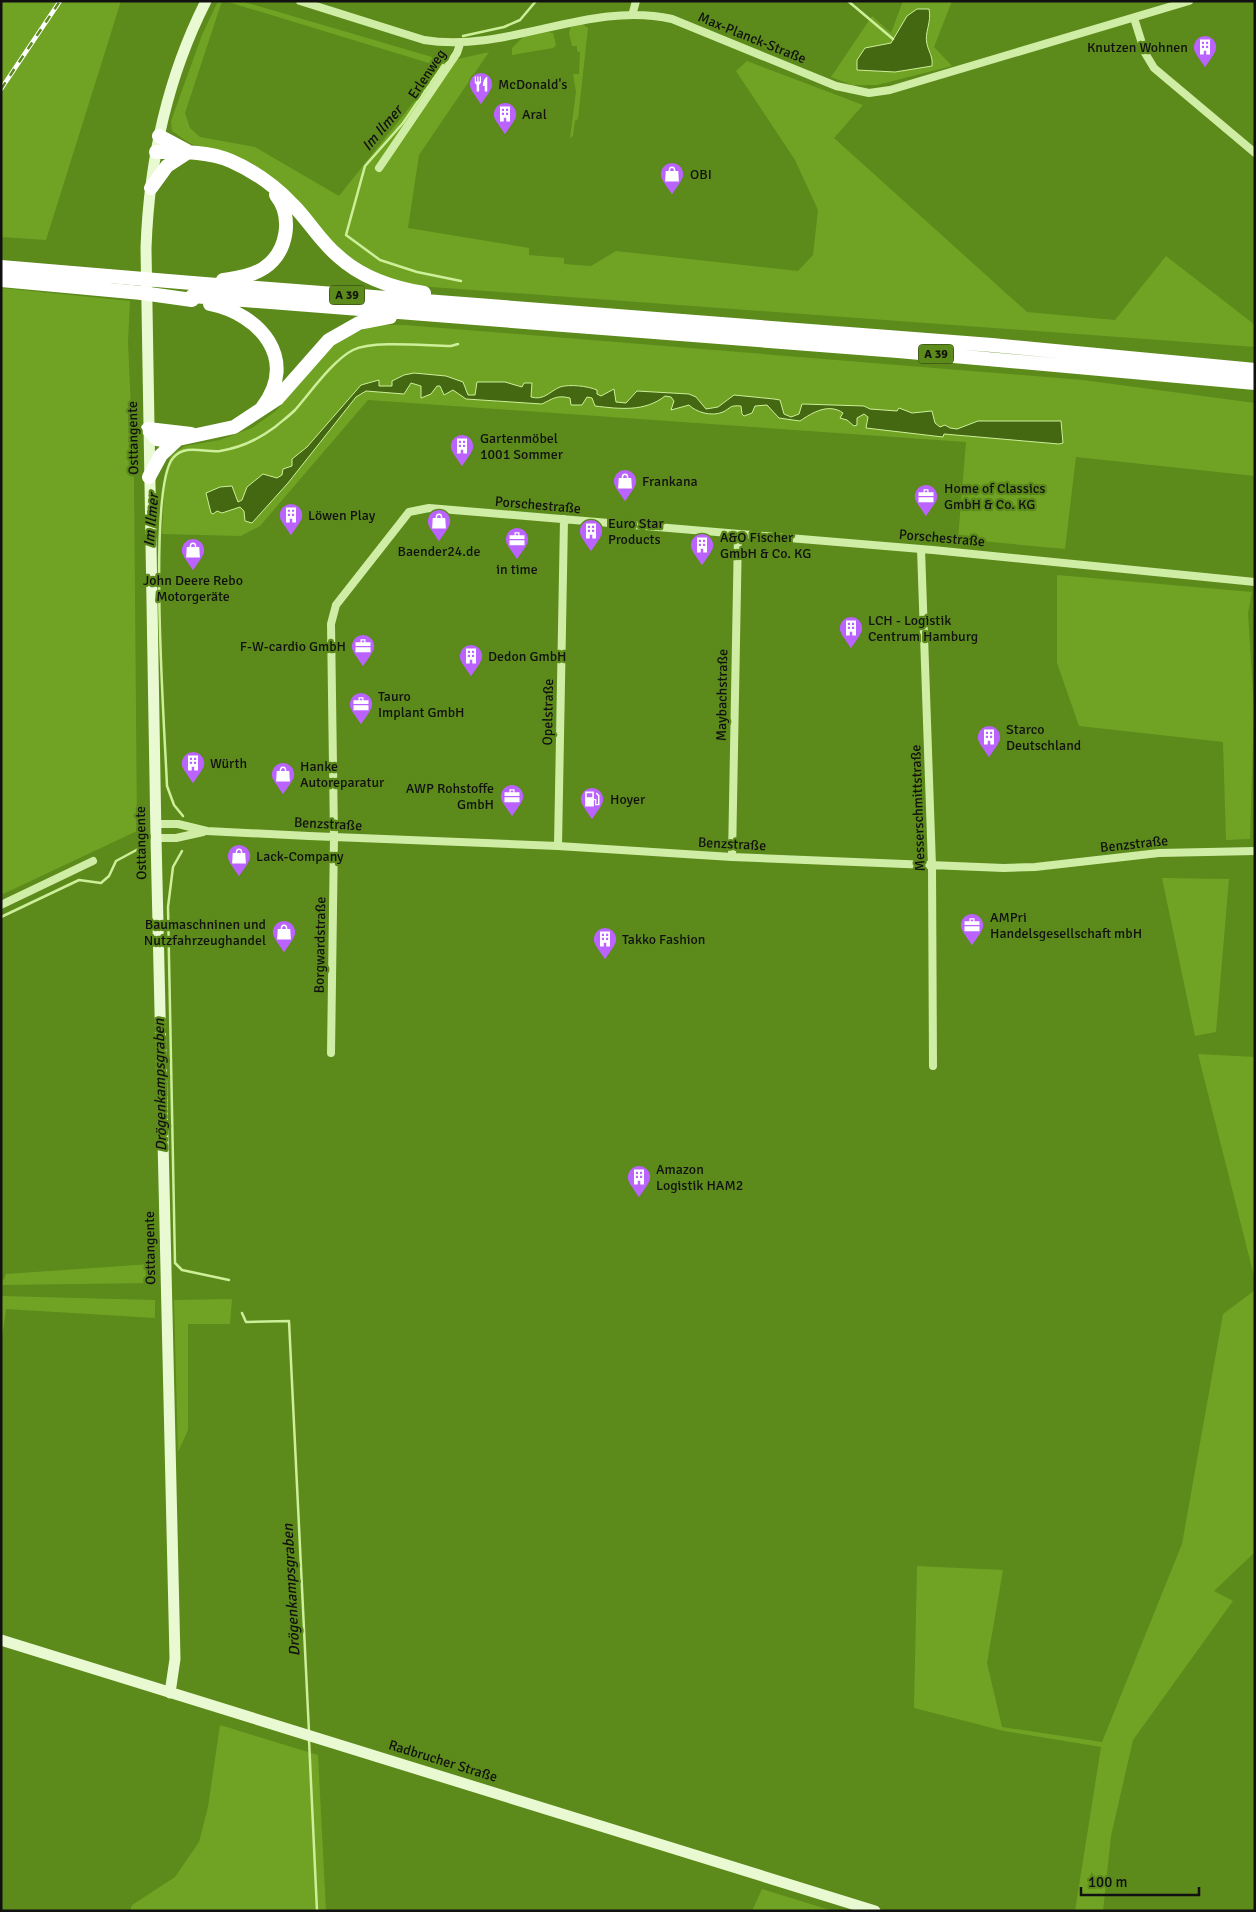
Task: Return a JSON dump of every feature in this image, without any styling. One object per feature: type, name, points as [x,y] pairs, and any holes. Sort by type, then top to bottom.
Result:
[{"type":"highway","points":[[159,136],[190,152]]},
{"type":"highway","points":[[156,152],[190,152],[230,161],[260,177],[288,200],[324,242],[355,270],[384,284],[412,292],[501,307]]},
{"type":"highway","points":[[151,188],[167,166],[190,152]]},
{"type":"highway","points":[[192,293],[265,267],[274,258],[284,237],[286,216],[280,200],[260,177]]},
{"type":"highway","name":"A 39","points":[[1,267],[192,293],[418,314],[916,353],[1255,383]]},
{"type":"highway","name":"A 39","points":[[1,280],[108,283],[142,293],[192,293],[501,307],[1001,346],[1255,370]]},
{"type":"highway","points":[[192,293],[254,323],[266,337],[273,351],[276,371],[269,396],[258,412]]},
{"type":"highway","points":[[148,429],[160,441],[177,440],[228,429],[258,412],[281,395],[318,351],[342,331],[378,318],[418,314]]},
{"type":"highway","points":[[148,429],[197,435]]},
{"type":"highway","points":[[149,476],[161,455],[177,440]]},
{"type":"street","name":"Osttangente","points":[[170,1693],[175,1659],[156,838],[146,258],[151,188],[159,136],[174,79],[206,1]]},
{"type":"street","name":"Max-Planck-Straße","points":[[300,1],[424,40],[460,44],[594,17],[633,12],[654,14],[672,19],[836,86],[869,93],[890,90],[1190,1]]},
{"type":"street","points":[[633,12],[636,1]]},
{"type":"street","points":[[1134,18],[1145,53],[1154,68],[1255,153]]},
{"type":"street","name":"Erlenweg","points":[[379,168],[457,53],[460,44]]},
{"type":"street","name":"Porschestraße","points":[[334,837],[331,624],[336,605],[400,522],[409,512],[417,509],[564,519],[921,549],[1255,582]]},
{"type":"street","name":"Opelstraße","points":[[558,846],[564,519]]},
{"type":"street","name":"Maybachstraße","points":[[732,857],[738,534]]},
{"type":"street","name":"Messerschmittstraße","points":[[921,549],[932,866],[933,1066]]},
{"type":"street","name":"Benzstraße","points":[[156,824],[178,824],[207,831],[558,846],[732,857],[932,866],[1020,868],[1159,854],[1255,851]]},
{"type":"street","name":"Benzstraße","points":[[156,838],[176,838],[207,831]]},
{"type":"street","name":"Borgwardstraße","points":[[331,1053],[334,837]]},
{"type":"street","points":[[1,905],[93,861]]},
{"type":"street","name":"Radbrucher Straße","points":[[1,1640],[875,1911]]},
{"type":"shaded area","points":[[1,1],[121,1],[46,240],[1,237]]},
{"type":"shaded area","points":[[218,1],[222,1],[185,113],[190,128],[200,137],[255,147],[339,196],[439,70],[432,64],[225,1],[241,1],[442,60],[458,59],[489,52],[419,155],[408,228],[529,248],[529,255],[564,258],[564,264],[591,266],[616,251],[798,271],[813,255],[818,210],[795,160],[736,71],[747,61],[863,105],[834,138],[1027,312],[1115,320],[1166,256],[1255,325],[1255,347],[417,286],[388,281],[359,267],[233,158],[189,143],[172,131],[171,121],[202,35]]},
{"type":"shaded area","points":[[903,1],[952,1],[934,47],[952,66],[877,85],[852,85],[831,77],[872,16],[891,33]]},
{"type":"shaded area","points":[[917,9],[929,9],[930,18],[926,40],[932,66],[895,72],[857,70],[857,60],[865,48],[891,43],[907,16]]},
{"type":"shaded area","points":[[582,24],[588,28],[578,119],[575,121],[573,136],[570,138],[576,92],[573,74],[579,74],[580,52],[577,51],[577,46],[572,46],[569,33],[571,26]]},
{"type":"shaded area","points":[[548,32],[553,33],[556,45],[553,48],[512,55],[512,48],[523,37]]},
{"type":"shaded area","points":[[1,288],[130,301],[128,342],[134,480],[137,831],[1,895]]},
{"type":"shaded area","points":[[377,325],[405,325],[1083,380],[1255,403],[1255,476],[1076,457],[1065,549],[958,539],[966,442],[368,400],[260,526],[241,536],[162,534],[165,473],[171,455],[185,446],[220,440],[252,428],[276,411],[328,350],[348,335]]},
{"type":"shaded area","points":[[414,373],[446,376],[463,382],[468,395],[475,395],[477,382],[505,382],[522,387],[524,383],[532,383],[531,397],[536,398],[543,397],[560,387],[573,386],[589,387],[597,390],[597,394],[601,396],[614,389],[616,402],[626,403],[637,391],[689,394],[696,397],[706,409],[718,407],[734,395],[774,399],[780,400],[784,414],[791,417],[799,414],[802,404],[864,406],[870,409],[897,411],[899,408],[912,413],[932,411],[935,423],[940,427],[945,425],[957,429],[978,421],[1061,421],[1063,443],[944,434],[943,437],[866,428],[868,417],[864,414],[857,418],[857,425],[854,426],[847,420],[840,418],[843,413],[832,409],[821,410],[800,421],[779,418],[767,405],[755,406],[752,413],[744,416],[741,406],[732,406],[723,412],[714,414],[700,412],[689,405],[671,410],[674,401],[671,397],[665,396],[649,405],[623,408],[595,406],[592,398],[587,397],[582,405],[571,405],[570,398],[562,397],[542,404],[466,399],[453,390],[444,395],[440,386],[437,386],[431,394],[421,398],[421,386],[411,383],[404,394],[366,391],[356,397],[288,483],[252,523],[245,521],[244,511],[240,507],[222,513],[217,511],[213,514],[211,513],[206,493],[220,487],[232,486],[238,502],[242,500],[247,487],[263,474],[277,478],[282,475],[283,469],[292,466],[292,459],[307,447],[361,385],[379,380],[379,386],[392,386],[392,381],[404,375]]},
{"type":"shaded area","points":[[1057,575],[1252,592],[1248,613],[1254,709],[1250,839],[1226,840],[1223,742],[1079,726],[1057,663]]},
{"type":"shaded area","points":[[1162,878],[1229,879],[1216,1032],[1195,1036]]},
{"type":"shaded area","points":[[1198,1054],[1255,1057],[1255,1280]]},
{"type":"shaded area","points":[[151,1264],[153,1283],[1,1285],[6,1274]]},
{"type":"shaded area","points":[[1255,1290],[1255,1552],[1214,1591],[1233,1601],[1133,1740],[1111,1836],[1103,1911],[1075,1911],[1101,1747],[1004,1731],[914,1708],[917,1566],[1003,1570],[987,1663],[1002,1727],[1102,1742],[1182,1544],[1223,1314]]},
{"type":"shaded area","points":[[1,1296],[155,1300],[155,1318],[6,1309],[1,1345]]},
{"type":"shaded area","points":[[232,1299],[230,1324],[188,1324],[188,1430],[178,1452],[174,1300]]},
{"type":"shaded area","points":[[220,1725],[318,1755],[326,1911],[130,1911],[132,1905],[175,1877],[199,1842],[208,1807]]},
{"type":"shaded area","points":[[762,1889],[833,1911],[752,1911]]},
{"type":"waterway","name":"Im Ilmer","points":[[463,36],[504,27],[520,20],[536,1]]},
{"type":"waterway","points":[[848,1],[893,39]]},
{"type":"waterway","name":"Im Ilmer","points":[[443,65],[403,123],[365,166],[346,235],[380,260],[417,272],[461,281]]},
{"type":"waterway","name":"Im Ilmer","points":[[183,816],[174,805],[167,786],[161,667],[159,561],[161,515],[165,479],[173,458],[178,453],[189,450],[227,450],[262,435],[293,412],[330,369],[353,350],[387,344],[451,346],[458,344]]},
{"type":"waterway","points":[[1,917],[79,880],[101,883],[109,876],[116,861],[142,847]]},
{"type":"waterway","name":"Drögenkampsgraben","points":[[182,851],[173,867],[168,907],[175,1263],[182,1270],[229,1280]]},
{"type":"waterway","name":"Drögenkampsgraben","points":[[242,1313],[246,1322],[289,1321],[309,1732]]},
{"type":"waterway","name":"Drögenkampsgraben","points":[[309,1740],[317,1911]]},
{"type":"railway","points":[[1,89],[60,1]]},
{"type":"place","name":"Knutzen Wohnen","points":[[1205,68]]},
{"type":"place","name":"McDonald's","points":[[481,105]]},
{"type":"place","name":"Aral","points":[[505,135]]},
{"type":"place","name":"OBI","points":[[672,195]]},
{"type":"place","name":"Gartenmöbel 1001 Sommer","points":[[462,467]]},
{"type":"place","name":"Frankana","points":[[625,502]]},
{"type":"place","name":"Home of Classics GmbH & Co. KG","points":[[926,517]]},
{"type":"place","name":"Löwen Play","points":[[291,536]]},
{"type":"place","name":"Baender24.de","points":[[439,542]]},
{"type":"place","name":"Euro Star Products","points":[[591,552]]},
{"type":"place","name":"in time","points":[[517,560]]},
{"type":"place","name":"A&O Fischer GmbH & Co. KG","points":[[702,566]]},
{"type":"place","name":"John Deere Rebo Motorgeräte","points":[[193,571]]},
{"type":"place","name":"LCH - Logistik Centrum Hamburg","points":[[851,649]]},
{"type":"place","name":"F-W-cardio GmbH","points":[[363,667]]},
{"type":"place","name":"Dedon GmbH","points":[[471,677]]},
{"type":"place","name":"Tauro Implant GmbH","points":[[361,725]]},
{"type":"place","name":"Starco Deutschland","points":[[989,758]]},
{"type":"place","name":"Würth","points":[[193,784]]},
{"type":"place","name":"Hanke Autoreparatur","points":[[283,795]]},
{"type":"place","name":"AWP Rohstoffe GmbH","points":[[512,817]]},
{"type":"place","name":"Hoyer","points":[[592,820]]},
{"type":"place","name":"Lack-Company","points":[[239,877]]},
{"type":"place","name":"AMPri Handelsgesellschaft mbH","points":[[972,946]]},
{"type":"place","name":"Baumaschninen und Nutzfahrzeughandel","points":[[284,953]]},
{"type":"place","name":"Takko Fashion","points":[[605,960]]},
{"type":"place","name":"Amazon Logistik HAM2","points":[[639,1198]]}]
